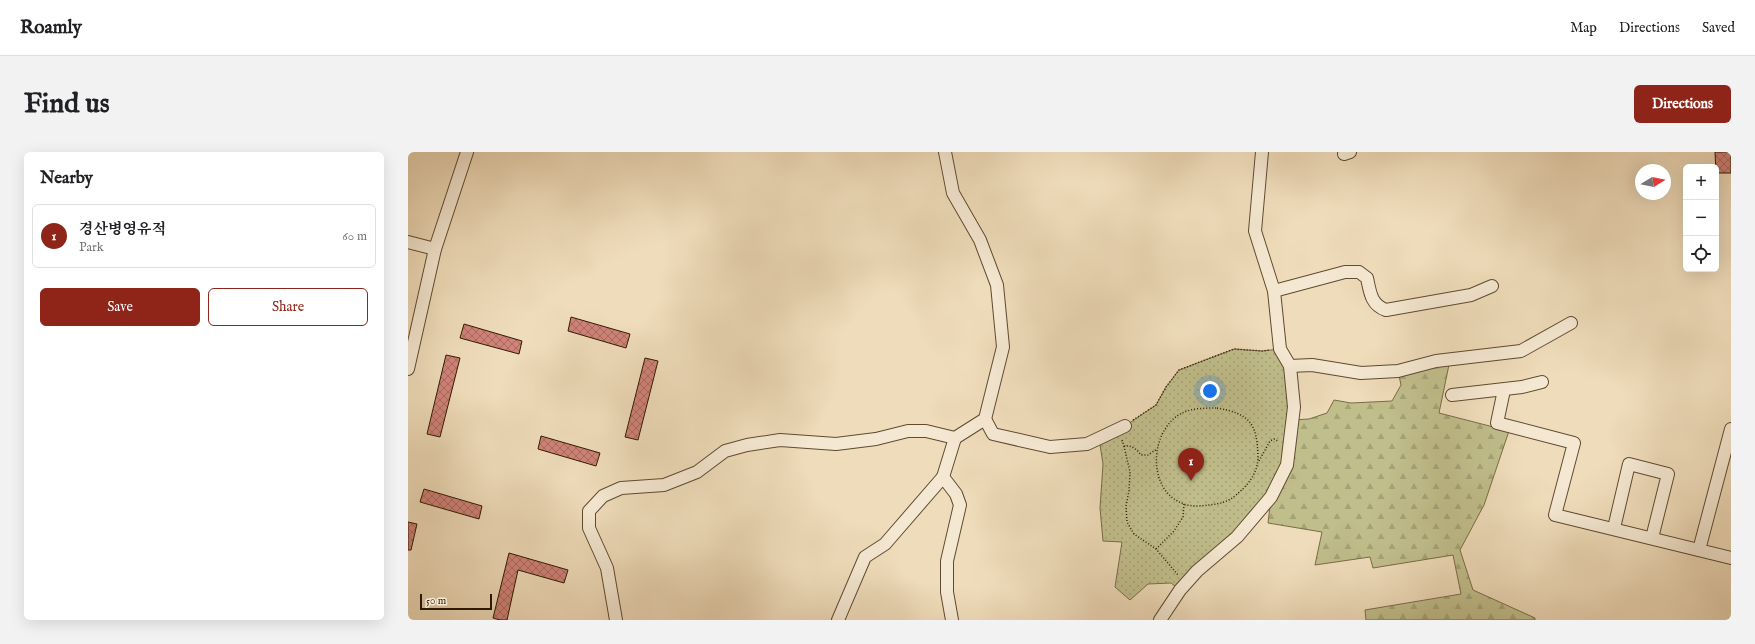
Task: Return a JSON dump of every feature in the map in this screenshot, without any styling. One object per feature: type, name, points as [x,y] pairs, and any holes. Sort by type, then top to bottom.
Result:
[{"type":"street","points":[[408,369],[434,249],[466,152]]},
{"type":"street","points":[[945,152],[953,193],[980,240],[997,285],[1003,347],[985,419],[993,434],[1050,447],[1087,444],[1121,427]]},
{"type":"street","points":[[1160,620],[1197,570],[1237,537],[1271,497],[1286,465],[1294,407],[1290,366],[1280,349],[1274,291],[1254,231],[1262,152]]},
{"type":"street","points":[[408,242],[434,249]]},
{"type":"street","points":[[1274,291],[1345,272],[1359,272],[1367,278],[1370,296],[1378,307],[1386,310],[1471,295],[1492,286]]},
{"type":"street","points":[[1290,366],[1312,365],[1361,374],[1398,371],[1436,361],[1521,351],[1571,323]]},
{"type":"street","points":[[1452,395],[1504,390],[1542,382]]},
{"type":"street","points":[[1504,390],[1497,423],[1574,444],[1554,515],[1614,528],[1731,558]]},
{"type":"street","points":[[838,620],[865,557],[885,544],[943,477],[955,438],[985,419]]},
{"type":"street","points":[[1699,550],[1731,429]]},
{"type":"street","points":[[616,620],[607,568],[589,528],[589,511],[603,496],[621,488],[664,485],[697,472],[725,451],[746,445],[780,440],[836,444],[876,439],[908,431],[926,431],[955,438]]},
{"type":"street","points":[[1614,528],[1629,464],[1662,472],[1668,474],[1652,538]]},
{"type":"street","points":[[943,477],[956,494],[960,505],[947,561],[947,592],[952,620]]},
{"type":"path","points":[[1184,586],[1178,575],[1156,549],[1134,534],[1127,522],[1126,506],[1129,491],[1130,472],[1121,427],[1156,405],[1166,387],[1179,370],[1234,349],[1262,351],[1280,349]]},
{"type":"path","points":[[1258,462],[1257,439],[1254,428],[1240,413],[1218,408],[1183,412],[1174,417],[1162,434],[1157,449],[1157,466],[1160,484],[1169,495],[1184,504],[1197,506],[1212,505],[1231,500],[1254,476],[1258,462],[1270,441],[1274,439],[1289,446]]},
{"type":"path","points":[[1124,446],[1133,447],[1141,455],[1148,455],[1157,449]]},
{"type":"path","points":[[1156,549],[1174,531],[1183,517],[1184,504]]},
{"type":"green space","points":[[1234,349],[1262,351],[1280,349],[1294,407],[1287,465],[1271,497],[1180,590],[1171,583],[1148,584],[1130,600],[1115,587],[1122,542],[1103,541],[1100,508],[1103,464],[1099,438],[1125,426],[1156,405],[1166,387],[1179,370]]},
{"type":"green space","points":[[1450,360],[1439,413],[1509,431],[1484,505],[1460,550],[1473,590],[1535,618],[1535,620],[1366,620],[1365,610],[1461,594],[1453,555],[1373,568],[1370,557],[1315,565],[1322,532],[1268,523],[1271,497],[1287,465],[1292,420],[1309,419],[1327,413],[1334,400],[1351,403],[1392,401],[1401,385],[1398,371]]},
{"type":"building","points":[[1715,152],[1731,152],[1731,173],[1719,173],[1719,164],[1716,164]]},
{"type":"building","points":[[571,317],[630,334],[626,348],[568,331]]},
{"type":"building","points":[[464,324],[522,341],[519,354],[460,338]]},
{"type":"building","points":[[446,355],[460,358],[440,437],[427,434]]},
{"type":"building","points":[[645,358],[658,361],[638,440],[625,437]]},
{"type":"building","points":[[541,436],[600,453],[596,466],[538,449]]},
{"type":"building","points":[[424,489],[482,506],[479,519],[420,502]]},
{"type":"building","points":[[408,522],[417,524],[411,550],[408,550]]},
{"type":"building","points":[[509,553],[568,570],[564,583],[518,570],[507,620],[500,620],[493,618]]},
{"type":"place","name":"경산병영유적","points":[[1191,481]]}]
